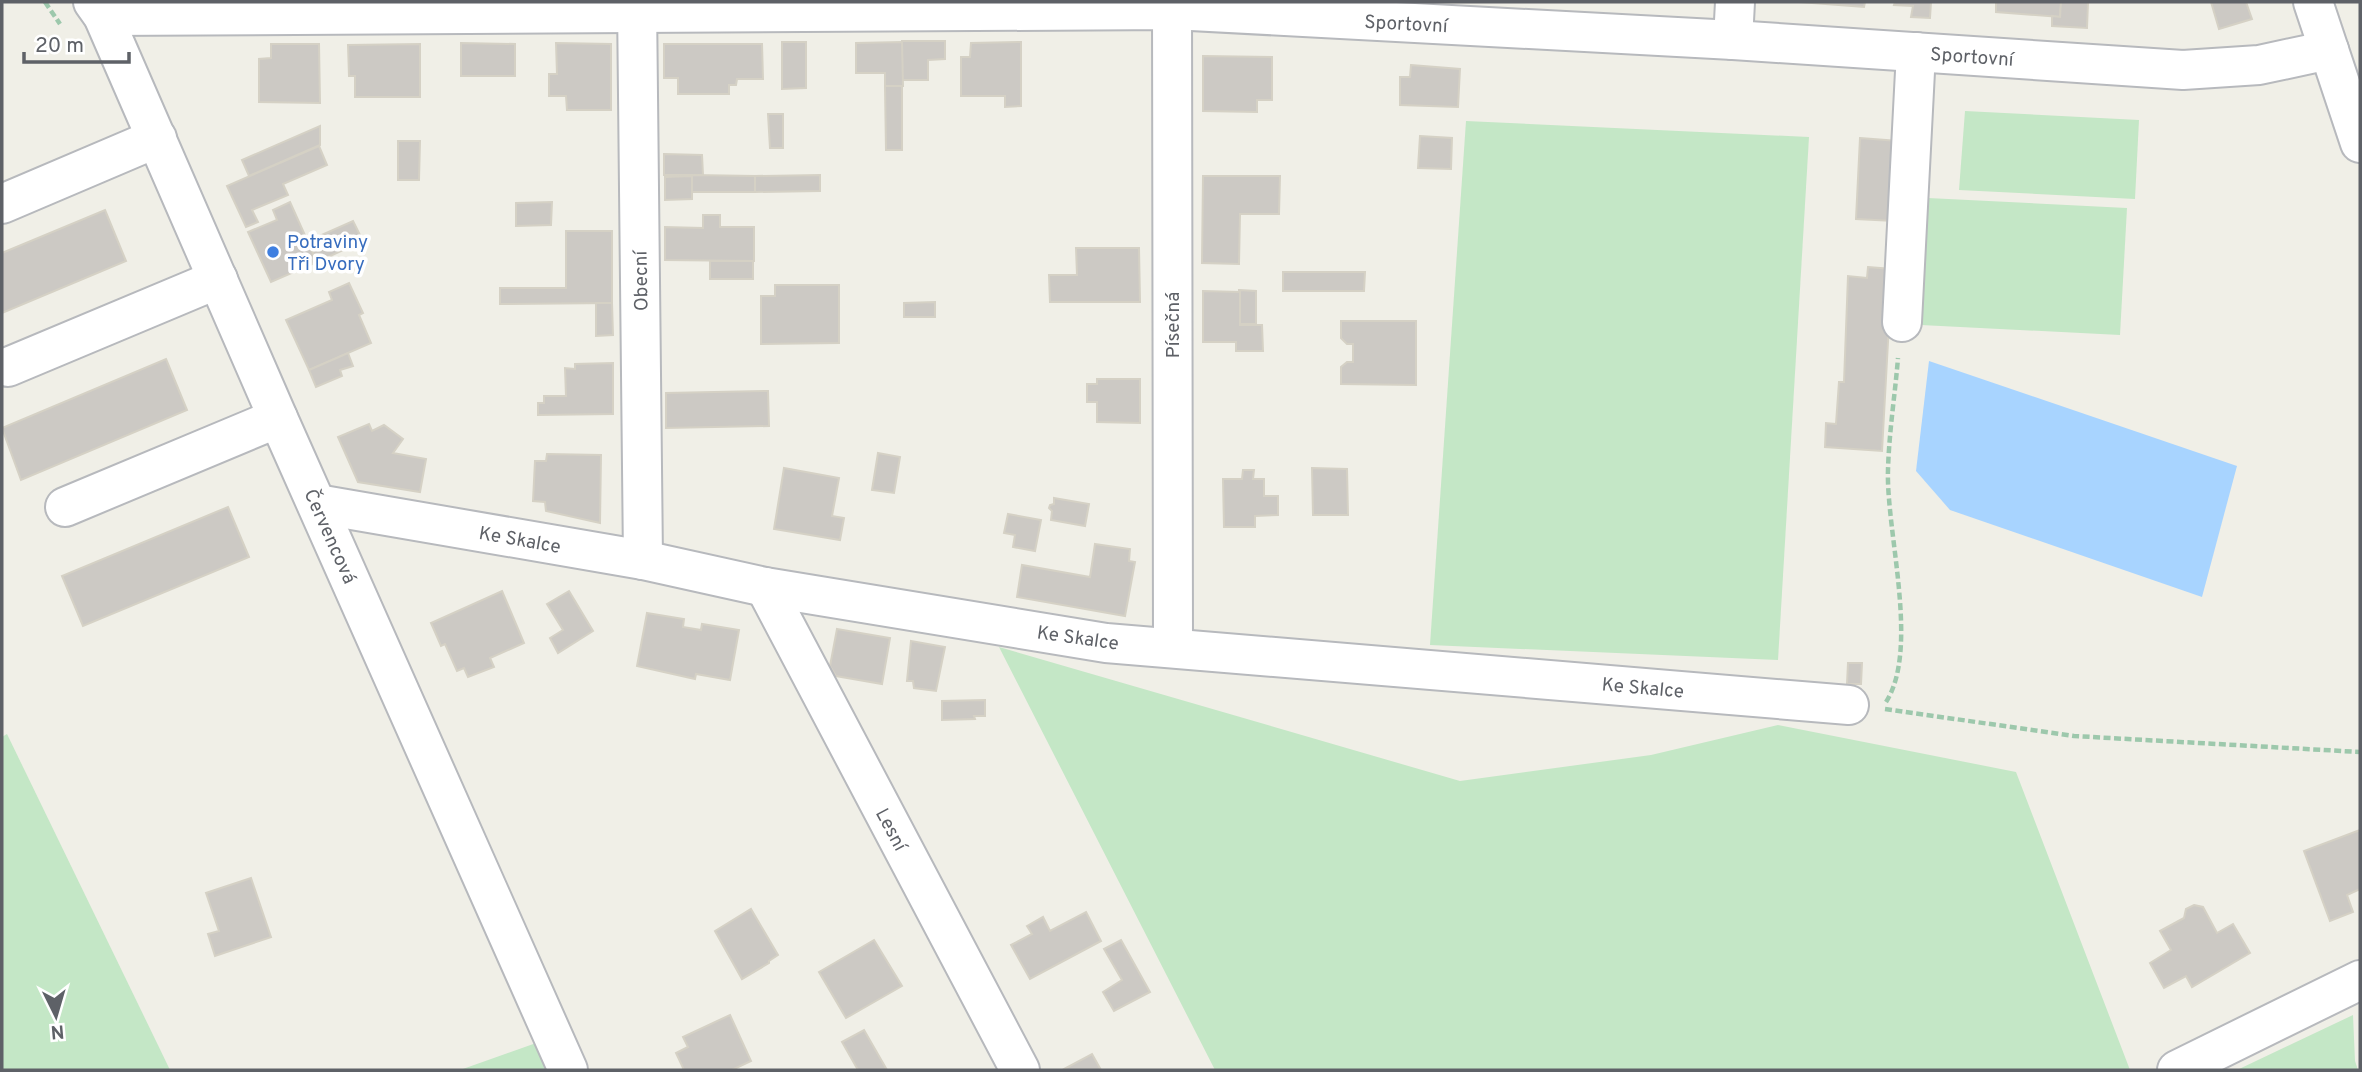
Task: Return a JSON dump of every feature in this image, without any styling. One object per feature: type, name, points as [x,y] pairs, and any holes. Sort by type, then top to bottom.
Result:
[{"type":"street","points":[[1733,40],[1735,2]]},
{"type":"street","points":[[2313,2],[2360,143]]},
{"type":"street","name":"Sportovní","points":[[98,9],[1172,6],[2183,70],[2259,65],[2329,50]]},
{"type":"street","name":"Písečná","points":[[1172,6],[1173,648]]},
{"type":"street","name":"Obecní","points":[[637,7],[643,560]]},
{"type":"street","name":"Červencová","points":[[98,9],[158,138],[278,418],[568,1070]]},
{"type":"street","points":[[1902,322],[1916,52]]},
{"type":"street","points":[[2,204],[158,138]]},
{"type":"street","points":[[8,367],[218,279]]},
{"type":"street","points":[[65,507],[278,418]]},
{"type":"street","name":"Ke Skalce","points":[[317,504],[643,560],[765,587],[1106,643],[1849,705]]},
{"type":"street","name":"Lesní","points":[[765,587],[1020,1070]]},
{"type":"street","points":[[2177,1070],[2360,980]]},
{"type":"path","points":[[1902,322],[1888,471],[1900,612],[1900,657],[1895,689],[1882,709],[2074,736],[2360,752]]},
{"type":"green space","points":[[1965,111],[2139,120],[2135,199],[1959,190]]},
{"type":"green space","points":[[1466,121],[1809,137],[1778,660],[1430,645]]},
{"type":"green space","points":[[1928,198],[2127,208],[2120,335],[1921,325]]},
{"type":"green space","points":[[999,647],[1460,781],[1651,755],[1778,725],[2016,772],[2130,1070],[1215,1070]]},
{"type":"green space","points":[[7,734],[170,1070],[2,1070],[2,737]]},
{"type":"green space","points":[[2353,1015],[2355,1061],[2358,1070],[2237,1070]]},
{"type":"green space","points":[[567,1032],[585,1070],[460,1070]]},
{"type":"water","points":[[1929,361],[2237,466],[2202,597],[1950,510],[1916,471]]},
{"type":"building","points":[[1799,2],[1865,2],[1864,7]]},
{"type":"building","points":[[1895,2],[1931,2],[1930,18],[1911,17],[1913,6],[1894,5]]},
{"type":"building","points":[[1996,2],[2061,2],[2060,17],[1996,12]]},
{"type":"building","points":[[2061,2],[2088,2],[2087,28],[2052,26],[2052,16],[2060,17]]},
{"type":"building","points":[[2211,2],[2246,2],[2252,19],[2219,29]]},
{"type":"building","points":[[902,41],[945,41],[945,59],[928,60],[928,80],[902,80]]},
{"type":"building","points":[[782,42],[806,42],[806,88],[782,89]]},
{"type":"building","points":[[902,42],[903,86],[885,86],[885,73],[856,73],[856,43]]},
{"type":"building","points":[[1021,42],[1021,106],[1005,107],[1005,96],[961,96],[961,57],[970,57],[971,43]]},
{"type":"building","points":[[461,43],[515,44],[515,76],[461,76]]},
{"type":"building","points":[[556,43],[611,44],[611,110],[567,110],[566,96],[549,96],[549,74],[557,74]]},
{"type":"building","points":[[271,44],[319,44],[320,103],[259,102],[259,59],[271,58]]},
{"type":"building","points":[[420,44],[420,97],[355,97],[355,76],[349,76],[348,45]]},
{"type":"building","points":[[664,44],[762,44],[763,79],[737,79],[736,85],[729,85],[729,94],[678,94],[678,78],[664,78]]},
{"type":"building","points":[[1203,56],[1272,57],[1272,100],[1257,100],[1257,112],[1203,111]]},
{"type":"building","points":[[1411,65],[1460,69],[1458,107],[1400,105],[1400,77],[1410,77]]},
{"type":"building","points":[[885,86],[902,86],[902,150],[886,150]]},
{"type":"building","points":[[768,114],[783,114],[783,148],[770,148]]},
{"type":"building","points":[[320,126],[320,145],[249,176],[242,160]]},
{"type":"building","points":[[1420,136],[1452,138],[1451,169],[1418,168]]},
{"type":"building","points":[[1860,138],[1898,141],[1894,221],[1856,219]]},
{"type":"building","points":[[398,141],[420,141],[419,180],[398,180]]},
{"type":"building","points":[[319,146],[327,165],[283,184],[288,195],[252,210],[258,222],[246,227],[227,186]]},
{"type":"building","points":[[664,154],[702,155],[703,175],[664,175]]},
{"type":"building","points":[[692,175],[755,176],[755,192],[692,192]]},
{"type":"building","points":[[820,175],[820,191],[755,192],[755,176]]},
{"type":"building","points":[[692,176],[692,199],[665,200],[665,177]]},
{"type":"building","points":[[1203,176],[1280,176],[1279,214],[1240,214],[1239,264],[1202,263]]},
{"type":"building","points":[[290,202],[317,262],[271,282],[248,232],[277,220],[273,210]]},
{"type":"building","points":[[552,202],[551,225],[516,226],[516,203]]},
{"type":"building","points":[[105,210],[126,261],[2,313],[2,253]]},
{"type":"building","points":[[703,215],[720,215],[720,227],[754,227],[754,261],[665,260],[665,227],[703,228]]},
{"type":"building","points":[[353,221],[363,241],[317,262],[308,241]]},
{"type":"building","points":[[566,231],[612,231],[612,303],[500,304],[500,288],[566,288]]},
{"type":"building","points":[[1076,248],[1139,248],[1140,302],[1050,302],[1049,275],[1077,275]]},
{"type":"building","points":[[710,261],[753,261],[753,279],[710,279]]},
{"type":"building","points":[[1868,267],[1892,269],[1882,451],[1825,447],[1826,423],[1836,424],[1839,382],[1844,382],[1848,276],[1867,278]]},
{"type":"building","points":[[1283,272],[1365,272],[1364,291],[1283,291]]},
{"type":"building","points":[[349,283],[363,313],[359,315],[371,343],[309,370],[286,320],[332,300],[329,292]]},
{"type":"building","points":[[775,285],[839,285],[839,343],[761,344],[761,296],[775,296]]},
{"type":"building","points":[[1239,290],[1256,291],[1256,324],[1240,324]]},
{"type":"building","points":[[1203,291],[1240,292],[1240,325],[1262,325],[1263,351],[1236,351],[1236,342],[1203,342]]},
{"type":"building","points":[[935,302],[935,317],[904,317],[904,303]]},
{"type":"building","points":[[596,303],[612,303],[613,335],[596,336]]},
{"type":"building","points":[[1341,321],[1416,321],[1416,385],[1341,384],[1341,367],[1347,362],[1353,362],[1353,344],[1347,344],[1341,338]]},
{"type":"building","points":[[348,353],[353,366],[340,370],[342,376],[316,387],[309,370]]},
{"type":"building","points":[[166,359],[187,410],[21,480],[2,428]]},
{"type":"building","points":[[613,363],[613,414],[538,415],[538,403],[544,403],[544,396],[566,396],[565,368],[575,369],[575,364]]},
{"type":"building","points":[[1097,379],[1140,379],[1140,423],[1097,422],[1097,402],[1087,402],[1087,384],[1097,384]]},
{"type":"building","points":[[768,391],[769,426],[666,428],[666,393]]},
{"type":"building","points":[[369,424],[372,431],[384,425],[403,439],[393,453],[426,459],[420,492],[358,482],[338,437]]},
{"type":"building","points":[[878,453],[900,457],[894,493],[872,490]]},
{"type":"building","points":[[547,454],[601,455],[600,523],[546,511],[545,502],[533,501],[535,461],[546,461]]},
{"type":"building","points":[[784,468],[839,478],[832,516],[844,518],[840,540],[774,529]]},
{"type":"building","points":[[1312,468],[1347,469],[1348,515],[1313,515]]},
{"type":"building","points":[[1243,470],[1254,470],[1253,479],[1264,479],[1264,496],[1278,496],[1278,515],[1255,516],[1255,527],[1224,527],[1223,479],[1242,479]]},
{"type":"building","points":[[1054,498],[1089,504],[1085,526],[1051,520],[1052,511],[1049,508],[1054,504]]},
{"type":"building","points":[[228,507],[249,557],[83,626],[62,576]]},
{"type":"building","points":[[1008,514],[1041,520],[1035,551],[1013,547],[1015,535],[1004,533]]},
{"type":"building","points":[[1095,544],[1130,549],[1129,561],[1135,562],[1125,616],[1017,597],[1022,565],[1090,577]]},
{"type":"building","points":[[502,591],[524,643],[490,658],[494,667],[468,677],[464,668],[457,671],[445,644],[441,646],[431,623]]},
{"type":"building","points":[[569,591],[593,631],[558,653],[550,638],[563,630],[547,604]]},
{"type":"building","points":[[647,613],[684,619],[683,627],[701,630],[702,624],[739,630],[730,680],[696,674],[695,679],[637,666]]},
{"type":"building","points":[[837,629],[890,638],[882,684],[836,676],[830,666]]},
{"type":"building","points":[[911,641],[945,647],[936,691],[914,688],[913,681],[907,681]]},
{"type":"building","points":[[1848,663],[1862,663],[1861,684],[1847,684]]},
{"type":"building","points":[[985,700],[985,716],[942,720],[942,701]]},
{"type":"building","points":[[2360,830],[2360,889],[2347,895],[2353,912],[2330,921],[2304,851]]},
{"type":"building","points":[[251,878],[271,937],[215,956],[208,934],[219,931],[206,893]]},
{"type":"building","points":[[2194,905],[2203,907],[2217,933],[2233,924],[2250,953],[2192,987],[2186,976],[2164,988],[2150,963],[2171,950],[2160,931],[2184,918],[2186,909]]},
{"type":"building","points":[[751,909],[778,955],[742,979],[715,931]]},
{"type":"building","points":[[1086,912],[1101,941],[1030,979],[1011,945],[1032,934],[1027,926],[1043,917],[1050,931]]},
{"type":"building","points":[[874,940],[902,986],[846,1018],[819,972]]},
{"type":"building","points":[[1121,940],[1150,992],[1114,1011],[1103,992],[1122,980],[1104,949]]},
{"type":"building","points":[[730,1015],[751,1061],[732,1070],[684,1070],[676,1053],[688,1047],[683,1037]]},
{"type":"building","points":[[864,1030],[887,1070],[858,1070],[842,1042]]},
{"type":"building","points":[[1092,1054],[1101,1070],[1064,1069]]},
{"type":"place","name":"Potraviny Tři Dvory","points":[[273,252]]}]
